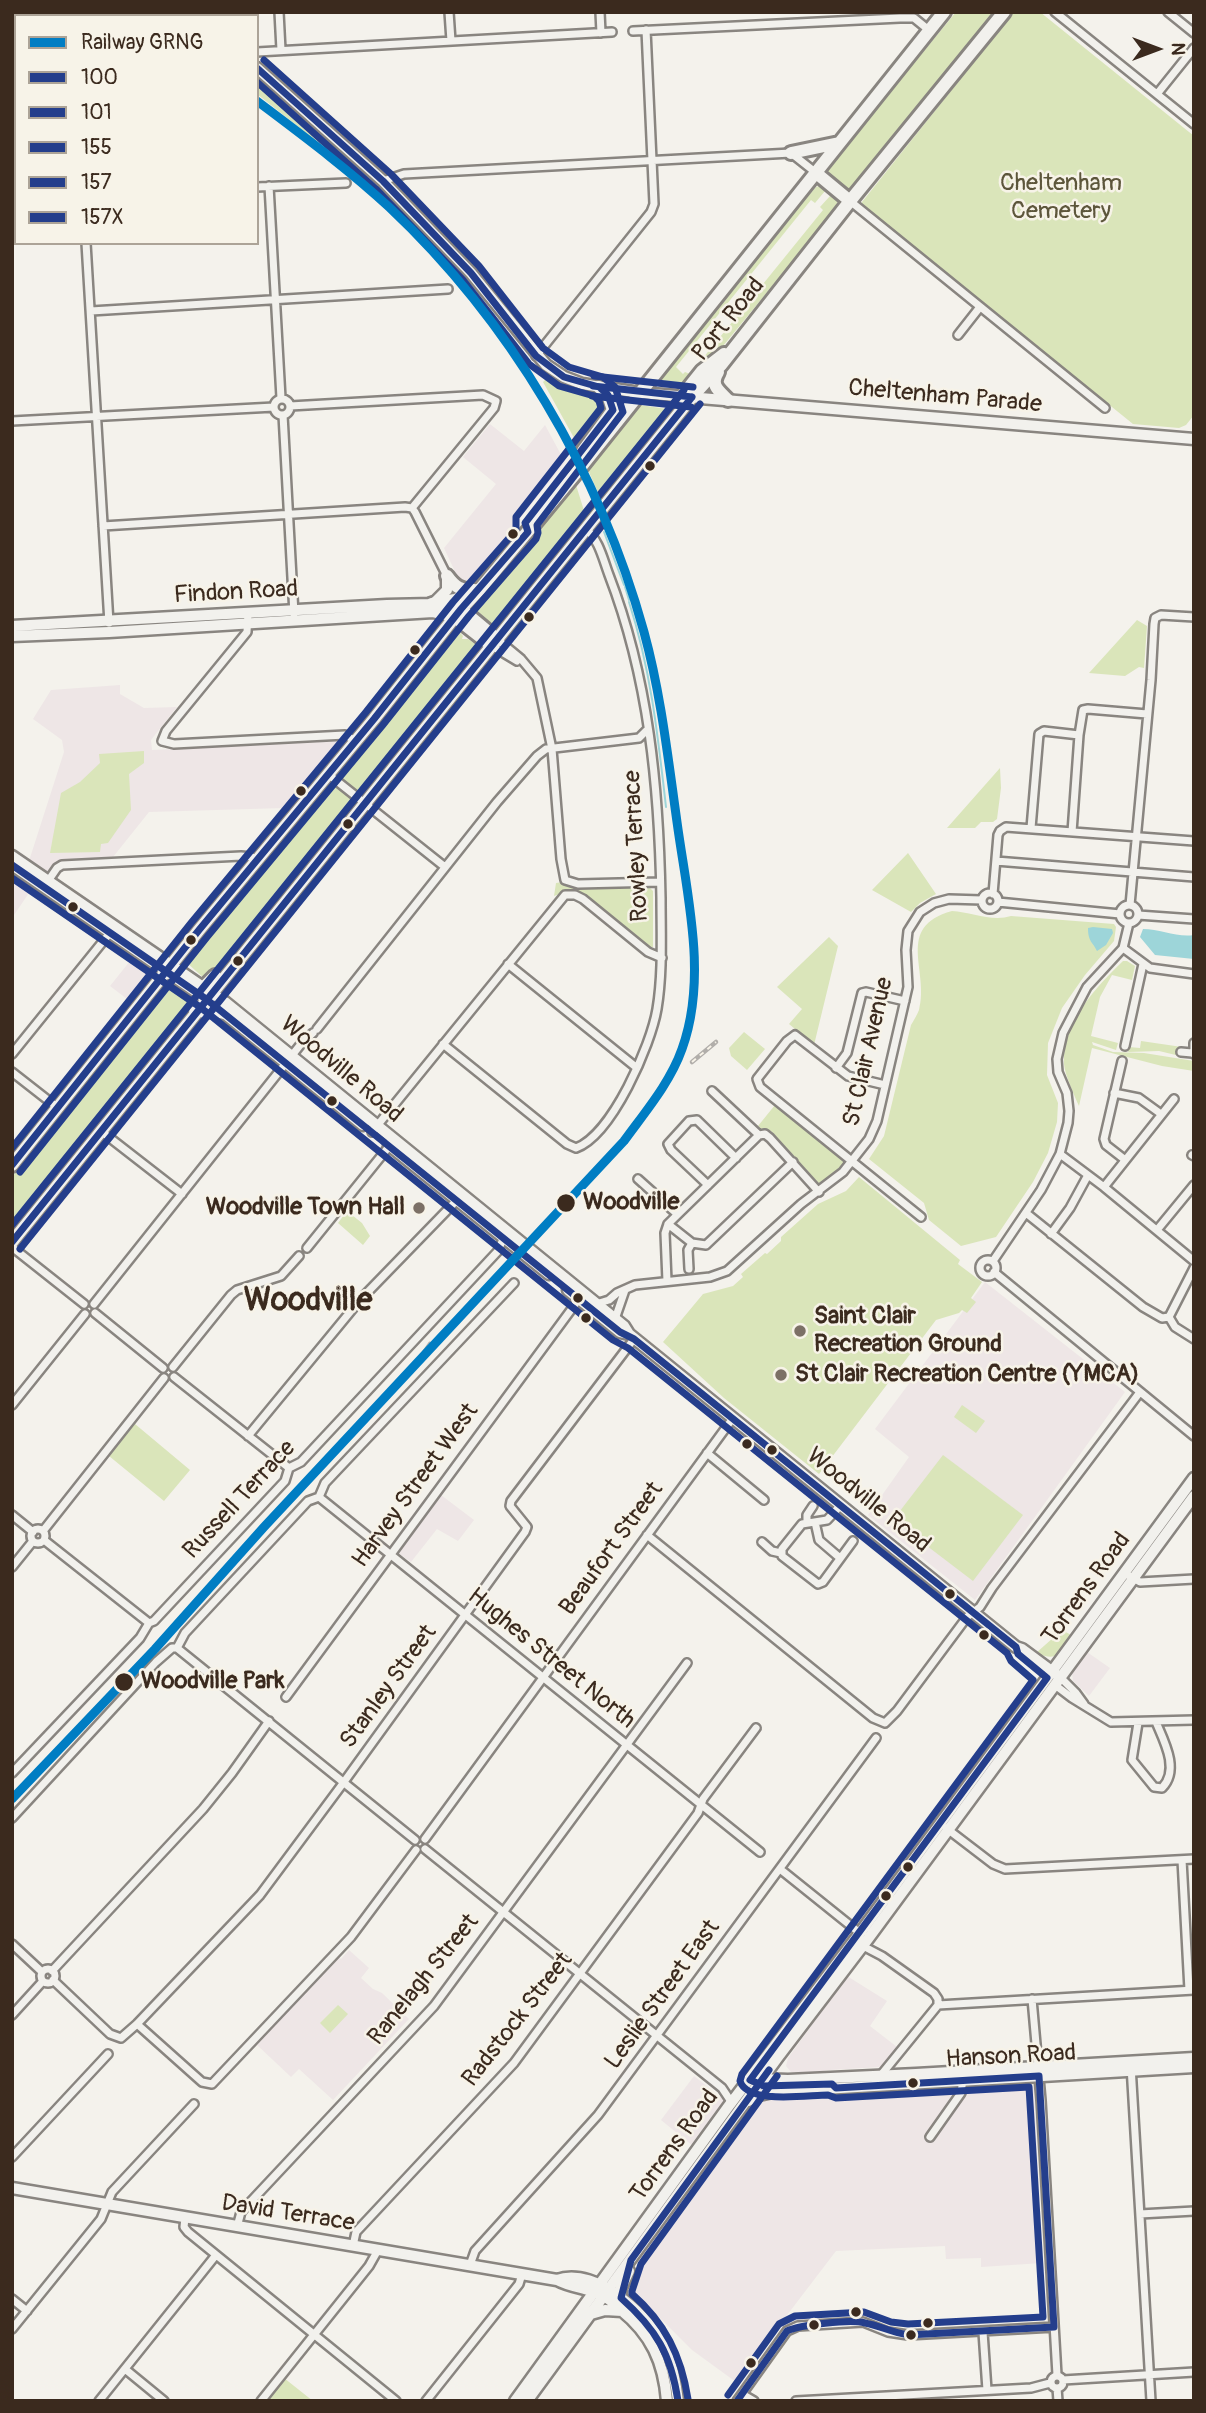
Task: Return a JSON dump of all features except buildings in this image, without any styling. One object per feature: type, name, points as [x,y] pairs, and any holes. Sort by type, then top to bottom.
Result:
[{"type":"highway","name":"Port Road","points":[[12,1165],[169,967],[458,613],[528,532],[944,12]]},
{"type":"highway","name":"Port Road","points":[[12,1244],[195,1012],[205,993],[228,972],[495,643],[687,397],[721,365],[1004,12]]},
{"type":"highway","points":[[791,153],[839,143]]},
{"type":"highway","points":[[815,173],[850,201]]},
{"type":"highway","points":[[687,397],[702,371],[734,349]]},
{"type":"highway","points":[[721,365],[713,379],[715,387],[728,400]]},
{"type":"highway","points":[[528,532],[525,523],[613,410],[608,394],[599,387]]},
{"type":"highway","points":[[447,576],[455,587],[464,590],[481,588]]},
{"type":"highway","points":[[433,608],[481,588]]},
{"type":"highway","points":[[458,613],[495,643]]},
{"type":"highway","points":[[205,993],[231,957],[253,940]]},
{"type":"highway","points":[[195,1012],[224,1007]]},
{"type":"main road","name":"Cheltenham Parade","points":[[259,70],[383,181],[471,274],[536,356],[564,377],[599,387],[640,393],[1193,436]]},
{"type":"main road","points":[[440,636],[440,619],[433,608],[447,590],[447,576]]},
{"type":"main road","name":"Findon Road","points":[[12,636],[249,624],[294,616],[433,608],[458,613]]},
{"type":"main road","name":"Findon Road","points":[[12,626],[248,613],[294,616]]},
{"type":"main road","name":"Woodville Road","points":[[12,856],[113,929],[162,959],[169,967]]},
{"type":"main road","name":"Woodville Road","points":[[12,865],[47,883]]},
{"type":"main road","name":"Woodville Road","points":[[113,929],[149,958],[169,967],[224,1007],[596,1304],[632,1337],[972,1612],[1016,1647],[1038,1660],[1054,1678]]},
{"type":"main road","points":[[144,999],[154,971],[149,958]]},
{"type":"main road","points":[[224,1007],[228,972]]},
{"type":"main road","name":"Woodville Road","points":[[459,1197],[507,1242],[620,1332],[632,1337]]},
{"type":"main road","name":"Torrens Road","points":[[527,2401],[592,2314],[610,2270],[729,2107],[778,2057],[1129,1576],[1194,1478]]},
{"type":"main road","name":"Torrens Road","points":[[1054,1678],[1062,1658],[1194,1496]]},
{"type":"main road","name":"Woodville Road","points":[[1016,1647],[1018,1654],[1054,1678]]},
{"type":"main road","points":[[1038,1660],[1051,1662],[1062,1658]]},
{"type":"main road","name":"Torrens Road","points":[[515,2401],[602,2290],[631,2260],[743,2106],[755,2080],[864,1939]]},
{"type":"main road","points":[[778,2057],[778,2074],[788,2080]]},
{"type":"main road","name":"Hanson Road","points":[[755,2080],[832,2084],[836,2088],[882,2080],[1131,2066],[1194,2059]]},
{"type":"main road","name":"Hanson Road","points":[[1131,2066],[1194,2067]]},
{"type":"main road","name":"Hanson Road","points":[[755,2080],[869,2076],[882,2080],[898,2074],[963,2076]]},
{"type":"main road","points":[[743,2106],[759,2095],[773,2092],[836,2088]]},
{"type":"main road","name":"David Terrace","points":[[12,2188],[557,2280],[564,2284],[602,2290]]},
{"type":"main road","points":[[621,2298],[621,2288],[630,2270],[631,2260]]},
{"type":"main road","points":[[580,2279],[610,2270]]},
{"type":"main road","name":"David Terrace","points":[[557,2280],[565,2277],[580,2279],[602,2290]]},
{"type":"main road","points":[[602,2290],[621,2298],[646,2320],[659,2337],[675,2378],[678,2401]]},
{"type":"main road","points":[[602,2290],[635,2320],[648,2337],[663,2369],[667,2401]]},
{"type":"main road","points":[[592,2314],[622,2311]]},
{"type":"street","points":[[279,12],[281,50]]},
{"type":"street","points":[[449,12],[451,41]]},
{"type":"street","points":[[600,12],[601,33]]},
{"type":"street","points":[[1055,12],[1066,16],[1194,124]]},
{"type":"street","points":[[1168,12],[1194,33]]},
{"type":"street","points":[[633,31],[900,15],[914,18],[930,30]]},
{"type":"street","points":[[536,356],[652,212],[654,204],[646,30]]},
{"type":"street","points":[[259,52],[611,32]]},
{"type":"street","points":[[1157,94],[1194,48]]},
{"type":"street","points":[[1187,57],[1194,63]]},
{"type":"street","points":[[383,181],[404,174],[791,153],[815,173]]},
{"type":"street","points":[[259,187],[346,183]]},
{"type":"street","points":[[269,186],[281,398]]},
{"type":"street","points":[[850,201],[1105,408]]},
{"type":"street","points":[[86,245],[109,632]]},
{"type":"street","points":[[91,311],[448,289]]},
{"type":"street","points":[[958,335],[980,307]]},
{"type":"street","points":[[103,526],[412,508],[494,408],[496,401],[493,397],[484,395],[290,406]]},
{"type":"street","points":[[281,398],[288,401],[290,406],[288,413],[283,415],[278,414],[274,407],[275,402],[281,398]]},
{"type":"street","points":[[12,421],[274,407]]},
{"type":"street","points":[[283,415],[294,616]]},
{"type":"street","points":[[412,508],[447,576]]},
{"type":"street","name":"Rowley Terrace","points":[[443,1044],[567,1144],[576,1148],[584,1144],[609,1118],[637,1068],[657,1010],[662,958],[660,882],[657,805],[646,731],[648,723],[640,682],[617,599],[595,537],[586,529]]},
{"type":"street","points":[[248,613],[247,632],[166,731],[162,738],[166,743],[345,735],[356,741]]},
{"type":"street","points":[[1130,905],[1155,618],[1161,615],[1194,617]]},
{"type":"street","points":[[495,643],[523,663],[537,678],[552,749],[565,880],[578,884],[660,882]]},
{"type":"street","points":[[1072,832],[1081,715],[1088,709],[1147,714]]},
{"type":"street","points":[[43,1531],[164,1378],[163,1368],[95,1313],[94,1304],[289,1059],[315,1031],[537,756],[544,750],[639,738],[646,731]]},
{"type":"street","points":[[1031,828],[1039,734],[1044,731],[1079,735]]},
{"type":"street","points":[[328,774],[445,867]]},
{"type":"street","points":[[992,894],[998,835],[1002,828],[1194,841]]},
{"type":"street","points":[[47,883],[57,867],[62,865],[241,856],[257,860]]},
{"type":"street","points":[[996,861],[1194,877]]},
{"type":"street","points":[[374,1129],[559,899],[570,894],[583,899],[648,952],[662,958]]},
{"type":"street","points":[[992,894],[997,897],[998,902],[993,909],[988,909],[983,906],[982,900],[985,895],[992,894]]},
{"type":"street","name":"St Clair Avenue","points":[[596,1304],[609,1300],[635,1284],[710,1276],[727,1271],[802,1204],[838,1177],[853,1161],[874,1130],[908,986],[906,940],[913,921],[927,907],[942,900],[982,900]]},
{"type":"street","points":[[998,902],[1120,914]]},
{"type":"street","points":[[1130,905],[1122,908],[1120,914],[1123,921],[1129,923],[1138,915]]},
{"type":"street","points":[[1130,905],[1136,909],[1138,915]]},
{"type":"street","points":[[1138,915],[1194,919]]},
{"type":"street","points":[[993,1261],[1051,1174],[1060,1154],[1069,1111],[1057,1059],[1063,1032],[1087,987],[1123,948],[1129,923]]},
{"type":"street","points":[[12,1054],[113,929]]},
{"type":"street","points":[[1123,948],[1143,964],[1156,969],[1194,974]]},
{"type":"street","points":[[508,964],[637,1068]]},
{"type":"street","points":[[1125,1046],[1143,964]]},
{"type":"street","points":[[836,1068],[847,1053],[862,993],[905,1001]]},
{"type":"street","points":[[885,1086],[852,1078],[793,1035],[758,1077],[760,1087],[921,1217]]},
{"type":"street","points":[[1181,1052],[1193,1053],[1194,1043]]},
{"type":"street","points":[[1122,1061],[1104,1139],[1106,1145],[1124,1159]]},
{"type":"street","points":[[12,1072],[58,1108]]},
{"type":"street","points":[[712,1091],[759,1135]]},
{"type":"street","points":[[1114,1093],[1139,1098],[1161,1114]]},
{"type":"street","points":[[1104,1187],[1174,1099]]},
{"type":"street","points":[[708,1185],[668,1144],[689,1121],[697,1120],[736,1158]]},
{"type":"street","points":[[101,1131],[182,1194]]},
{"type":"street","points":[[667,1281],[664,1233],[668,1224],[759,1135],[765,1134],[770,1138],[819,1192]]},
{"type":"street","points":[[307,1248],[391,1143]]},
{"type":"street","points":[[1060,1154],[1194,1261]]},
{"type":"street","points":[[668,1224],[692,1243],[706,1245],[793,1162]]},
{"type":"street","points":[[1051,1234],[1088,1175]]},
{"type":"street","points":[[638,1179],[677,1214]]},
{"type":"street","points":[[1157,1230],[1194,1185]]},
{"type":"street","points":[[248,1436],[363,1297],[459,1197]]},
{"type":"street","points":[[1026,1213],[1143,1307],[1162,1318],[1169,1317]]},
{"type":"street","name":"Russell Terrace","points":[[12,1773],[140,1639],[149,1623],[154,1622],[285,1481],[289,1468],[301,1462],[507,1242]]},
{"type":"street","points":[[689,1269],[688,1250],[692,1243]]},
{"type":"street","points":[[12,1244],[84,1304]]},
{"type":"street","points":[[173,1367],[231,1295],[243,1288],[281,1276],[299,1256]]},
{"type":"street","points":[[985,1260],[993,1261],[996,1266],[994,1272],[988,1276],[980,1269],[985,1260]]},
{"type":"street","points":[[1169,1317],[1194,1268]]},
{"type":"street","points":[[994,1272],[1194,1436]]},
{"type":"street","points":[[177,1648],[185,1633],[308,1501],[319,1497],[325,1483],[514,1283]]},
{"type":"street","points":[[615,1320],[625,1290]]},
{"type":"street","name":"Harvey Street West","points":[[286,1698],[579,1299]]},
{"type":"street","points":[[84,1304],[94,1304]]},
{"type":"street","points":[[84,1304],[82,1309],[85,1314],[89,1316],[95,1313]]},
{"type":"street","points":[[12,1405],[85,1314]]},
{"type":"street","points":[[1169,1317],[1175,1328],[1194,1339]]},
{"type":"street","name":"Stanley Street","points":[[53,1980],[110,2035],[117,2038],[125,2036],[260,1895],[525,1532],[527,1527],[510,1506],[511,1501],[632,1337]]},
{"type":"street","points":[[163,1368],[173,1367]]},
{"type":"street","points":[[173,1367],[174,1377]]},
{"type":"street","points":[[174,1377],[289,1468]]},
{"type":"street","points":[[164,1378],[169,1380],[174,1377]]},
{"type":"street","points":[[646,1535],[873,1718],[885,1723],[897,1712],[972,1612],[980,1607],[1140,1392]]},
{"type":"street","name":"Beaufort Street","points":[[425,1839],[733,1418]]},
{"type":"street","points":[[707,1453],[764,1500]]},
{"type":"street","name":"Hughes Street North","points":[[319,1497],[760,1852]]},
{"type":"street","points":[[813,1506],[807,1515],[819,1540],[840,1558]]},
{"type":"street","points":[[781,1553],[802,1524],[827,1520],[840,1506]]},
{"type":"street","points":[[12,1515],[33,1532]]},
{"type":"street","points":[[33,1532],[37,1529],[43,1531]]},
{"type":"street","points":[[43,1531],[44,1540]]},
{"type":"street","points":[[12,1567],[33,1541],[33,1532]]},
{"type":"street","points":[[44,1540],[149,1623]]},
{"type":"street","points":[[33,1541],[38,1543],[44,1540]]},
{"type":"street","points":[[762,1542],[772,1551],[781,1553],[818,1584],[853,1541]]},
{"type":"street","points":[[1129,1576],[1140,1582],[1194,1579]]},
{"type":"street","points":[[12,1818],[156,1662],[172,1648],[177,1648],[415,1840]]},
{"type":"street","name":"Ranelagh Street","points":[[237,2227],[241,2212],[434,2007],[687,1663]]},
{"type":"street","name":"Woodville Road","points":[[1054,1678],[1076,1693],[1084,1705],[1111,1722],[1194,1720]]},
{"type":"street","points":[[52,1971],[203,1809],[269,1721]]},
{"type":"street","points":[[1138,1723],[1132,1760],[1154,1787],[1162,1788],[1167,1782],[1170,1756],[1156,1722]]},
{"type":"street","name":"Radstock Street","points":[[353,2246],[356,2232],[514,2063],[756,1728]]},
{"type":"street","name":"Leslie Street East","points":[[470,2265],[475,2251],[591,2124],[877,1738]]},
{"type":"street","points":[[944,1827],[1005,1870],[1194,1859]]},
{"type":"street","points":[[416,1850],[413,1844],[419,1837],[425,1839],[425,1849]]},
{"type":"street","points":[[425,1849],[722,2088],[730,2099],[729,2107]]},
{"type":"street","points":[[416,1850],[425,1849]]},
{"type":"street","points":[[137,2024],[202,2082],[215,2082],[351,1937],[416,1850]]},
{"type":"street","points":[[938,2005],[1191,1990],[1182,1860]]},
{"type":"street","points":[[780,1869],[882,1956],[934,1993],[938,1999],[938,2005],[882,2080]]},
{"type":"street","points":[[12,1944],[42,1972],[43,1981]]},
{"type":"street","points":[[42,1972],[46,1969],[52,1971]]},
{"type":"street","points":[[43,1981],[48,1983],[53,1980],[52,1971]]},
{"type":"street","points":[[12,2015],[43,1981]]},
{"type":"street","points":[[1032,1999],[1054,2328],[1062,2385],[1057,2388]]},
{"type":"street","points":[[12,2157],[108,2054]]},
{"type":"street","points":[[894,2063],[898,2074]]},
{"type":"street","points":[[1131,2066],[1151,2401]]},
{"type":"street","points":[[930,2137],[956,2103],[961,2093],[963,2076]]},
{"type":"street","points":[[12,2329],[101,2218],[112,2192],[194,2104]]},
{"type":"street","points":[[1140,2214],[1194,2211]]},
{"type":"street","points":[[185,2218],[185,2230],[396,2401]]},
{"type":"street","points":[[261,2401],[369,2266],[378,2250]]},
{"type":"street","points":[[99,2401],[216,2255]]},
{"type":"street","points":[[426,2401],[519,2284],[522,2274]]},
{"type":"street","points":[[12,2299],[27,2311]]},
{"type":"street","points":[[754,2401],[739,2398],[787,2331],[793,2327],[863,2322],[894,2333],[1054,2328]]},
{"type":"street","points":[[983,2332],[987,2390]]},
{"type":"street","points":[[125,2369],[164,2401]]},
{"type":"street","points":[[1050,2383],[1051,2378],[1194,2372]]},
{"type":"street","points":[[796,2401],[1031,2388],[1050,2383]]},
{"type":"street","points":[[1050,2383],[1057,2388]]},
{"type":"street","points":[[1057,2388],[1058,2401]]},
{"type":"shaded area","points":[[490,424],[524,451],[545,425],[565,462],[471,580],[462,581],[444,548],[496,484],[463,457]]},
{"type":"shaded area","points":[[120,685],[120,694],[144,708],[177,707],[151,740],[152,750],[339,743],[284,808],[149,812],[113,857],[56,861],[47,873],[29,861],[64,752],[62,740],[33,719],[51,690]]},
{"type":"shaded area","points":[[12,873],[33,887],[12,918]]},
{"type":"shaded area","points":[[134,956],[142,962],[148,977],[131,1002],[110,986]]},
{"type":"shaded area","points":[[985,1282],[1125,1392],[975,1600],[868,1515],[909,1457],[875,1429]]},
{"type":"shaded area","points":[[441,1495],[474,1520],[458,1541],[437,1529],[411,1562],[398,1553]]},
{"type":"shaded area","points":[[1087,1652],[1110,1668],[1089,1696],[1073,1681],[1072,1673]]},
{"type":"shaded area","points":[[349,1950],[369,1968],[361,1978],[382,1993],[409,2019],[333,2100],[299,2069],[291,2077],[257,2045],[338,1957],[341,1959]]},
{"type":"shaded area","points":[[847,1976],[887,2001],[870,2026],[897,2047],[881,2067],[791,2072],[786,2066],[788,2058]]},
{"type":"shaded area","points":[[694,2076],[723,2099],[725,2104],[693,2146],[661,2120]]},
{"type":"shaded area","points":[[1030,2084],[1034,2088],[1042,2263],[981,2267],[981,2258],[946,2259],[945,2246],[836,2251],[736,2382],[692,2350],[630,2288],[631,2281],[673,2213],[755,2108],[766,2100]]},
{"type":"green space","points":[[956,12],[995,12],[851,190],[846,191],[824,174],[825,171]]},
{"type":"green space","name":"Cheltenham Cemetery","points":[[1014,12],[1040,12],[1194,136],[1194,415],[1186,425],[1179,428],[1133,424],[862,205]]},
{"type":"green space","points":[[259,78],[352,163],[349,167],[259,96]]},
{"type":"green space","points":[[820,186],[825,191],[815,203],[811,200],[676,367],[683,374],[690,374],[823,210],[820,207],[830,196],[837,200],[838,206],[714,357],[687,385],[657,380],[734,280],[816,187]]},
{"type":"green space","points":[[546,379],[568,391],[594,398],[601,403],[603,413],[578,445],[543,382]]},
{"type":"green space","points":[[640,405],[674,410],[601,499],[588,470]]},
{"type":"green space","points":[[576,485],[586,517],[530,588],[493,625],[475,610],[477,602]]},
{"type":"green space","points":[[1137,620],[1147,626],[1144,668],[1139,667],[1125,676],[1089,673]]},
{"type":"green space","points":[[456,628],[463,636],[462,639],[468,639],[481,648],[364,794],[360,795],[339,778],[338,771]]},
{"type":"green space","points":[[144,751],[144,763],[129,774],[131,810],[108,843],[101,844],[100,852],[50,853],[61,793],[80,782],[100,763],[99,754]]},
{"type":"green space","points":[[1000,768],[1001,788],[997,819],[993,822],[981,822],[975,828],[947,828]]},
{"type":"green space","points":[[328,784],[333,784],[354,800],[354,807],[252,932],[207,981],[186,962]]},
{"type":"green space","points":[[908,853],[936,894],[911,912],[872,890]]},
{"type":"green space","points":[[563,882],[577,889],[649,887],[653,891],[653,947],[649,948],[580,893],[568,891],[554,896],[556,883]]},
{"type":"green space","points":[[952,911],[989,917],[1011,916],[1114,924],[1116,927],[1114,941],[1062,1008],[1048,1043],[1047,1075],[1058,1103],[1057,1122],[1048,1153],[1033,1182],[996,1237],[961,1246],[929,1220],[924,1203],[869,1159],[884,1136],[911,1025],[919,1010],[919,939],[924,928],[934,918]]},
{"type":"green space","points":[[829,937],[838,946],[814,1045],[789,1024],[802,1009],[777,987]]},
{"type":"green space","points":[[1123,961],[1135,966],[1132,980],[1112,975],[1100,997],[1091,1036],[1118,1043],[1116,1050],[1092,1042],[1093,1045],[1113,1052],[1144,1053],[1194,1061],[1194,1071],[1162,1066],[1092,1048],[1079,1106],[1064,1064],[1069,1034],[1092,994]]},
{"type":"green space","points":[[171,985],[194,1004],[12,1228],[12,1177]]},
{"type":"green space","points":[[744,1032],[765,1049],[747,1070],[731,1056],[729,1048]]},
{"type":"green space","points":[[1141,1041],[1182,1047],[1180,1056],[1159,1051],[1128,1052],[1129,1047],[1140,1048]]},
{"type":"green space","points":[[775,1105],[848,1162],[839,1174],[821,1186],[771,1131],[764,1131],[758,1126]]},
{"type":"green space","name":"Saint Clair Recreation Ground","points":[[859,1177],[960,1260],[958,1264],[982,1282],[971,1298],[976,1302],[967,1313],[962,1310],[936,1320],[819,1474],[724,1398],[663,1342],[703,1294],[733,1286],[743,1277],[741,1274],[767,1254],[781,1241],[781,1237],[818,1204],[846,1191]]},
{"type":"green space","points":[[347,1211],[362,1223],[370,1236],[363,1245],[338,1223]]},
{"type":"green space","points":[[962,1405],[985,1421],[976,1433],[954,1417]]},
{"type":"green space","points":[[135,1424],[190,1470],[164,1501],[109,1456]]},
{"type":"green space","points":[[943,1455],[1023,1515],[973,1581],[893,1520]]},
{"type":"green space","points":[[1062,1630],[1073,1636],[1058,1655],[1049,1657],[1036,1653]]},
{"type":"green space","points":[[338,2005],[348,2014],[330,2033],[320,2023]]},
{"type":"green space","points":[[284,2378],[313,2401],[266,2401]]},
{"type":"water","points":[[1088,928],[1112,929],[1113,933],[1106,945],[1097,951],[1088,933]]},
{"type":"water","points":[[1143,929],[1194,935],[1194,959],[1155,955],[1140,937]]},
{"type":"waterway","points":[[604,532],[624,585]]},
{"type":"waterway","points":[[625,587],[629,600]]},
{"type":"waterway","points":[[629,602],[648,678],[666,807]]},
{"type":"railway","points":[[692,1062],[716,1042]]},
{"type":"railway","points":[[415,1365],[430,1344]]},
{"type":"rail line","name":"GRNG","points":[[12,1799],[155,1649],[264,1527],[624,1141],[671,1074],[690,1022],[694,994],[693,936],[660,702],[644,632],[603,514],[576,457],[545,402],[474,299],[433,251],[389,207],[259,103]]},
{"type":"transit line","name":"157","points":[[20,1172],[207,937],[382,726],[469,616],[536,539],[537,525],[623,412],[615,387],[603,377],[569,367],[543,348],[479,266],[391,174],[264,60]]},
{"type":"transit line","name":"155","points":[[12,1165],[199,930],[374,719],[461,609],[528,532],[525,523],[613,410],[608,395],[599,387],[564,377],[536,356],[471,273],[383,181],[259,70]]},
{"type":"transit line","name":"157X","points":[[12,1148],[191,923],[366,712],[453,602],[516,530],[516,517],[601,408],[594,396],[559,386],[529,364],[463,280],[376,189],[259,84]]},
{"type":"transit line","name":"157X","points":[[594,376],[693,387]]},
{"type":"transit line","name":"155","points":[[593,386],[692,397]]},
{"type":"transit line","name":"157X","points":[[12,1225],[684,390]]},
{"type":"transit line","name":"157","points":[[592,396],[691,407]]},
{"type":"transit line","name":"155","points":[[12,1242],[692,397]]},
{"type":"transit line","name":"157","points":[[20,1249],[700,404]]},
{"type":"transit line","name":"100","points":[[12,865],[206,999],[1016,1647],[1018,1654],[1047,1678],[750,2080],[764,2086],[832,2084],[836,2088],[1039,2076],[1054,2327],[908,2335],[858,2322],[825,2323],[793,2329],[787,2331],[737,2401]]},
{"type":"transit line","name":"101","points":[[12,878],[200,1007],[1007,1653],[1011,1661],[1033,1680],[742,2074],[740,2081],[754,2093],[779,2097],[828,2095],[836,2098],[1029,2087],[1043,2317],[908,2324],[891,2322],[864,2312],[795,2316],[779,2324],[728,2395]]},
{"type":"transit line","name":"100","points":[[678,2401],[671,2369],[660,2344],[644,2321],[621,2298],[631,2260],[769,2070]]},
{"type":"transit line","name":"101","points":[[688,2399],[681,2368],[670,2341],[654,2316],[632,2291],[641,2264],[777,2076]]},
{"type":"place","name":"Woodville","points":[[566,1203]]},
{"type":"place","name":"Woodville Town Hall","points":[[419,1208]]},
{"type":"place","name":"Saint Clair Recreation Ground","points":[[800,1331]]},
{"type":"place","name":"St Clair Recreation Centre (YMCA)","points":[[781,1375]]},
{"type":"place","name":"Woodville Park","points":[[124,1682]]},
{"type":"district","name":"Woodville","points":[[308,1302]]}]
